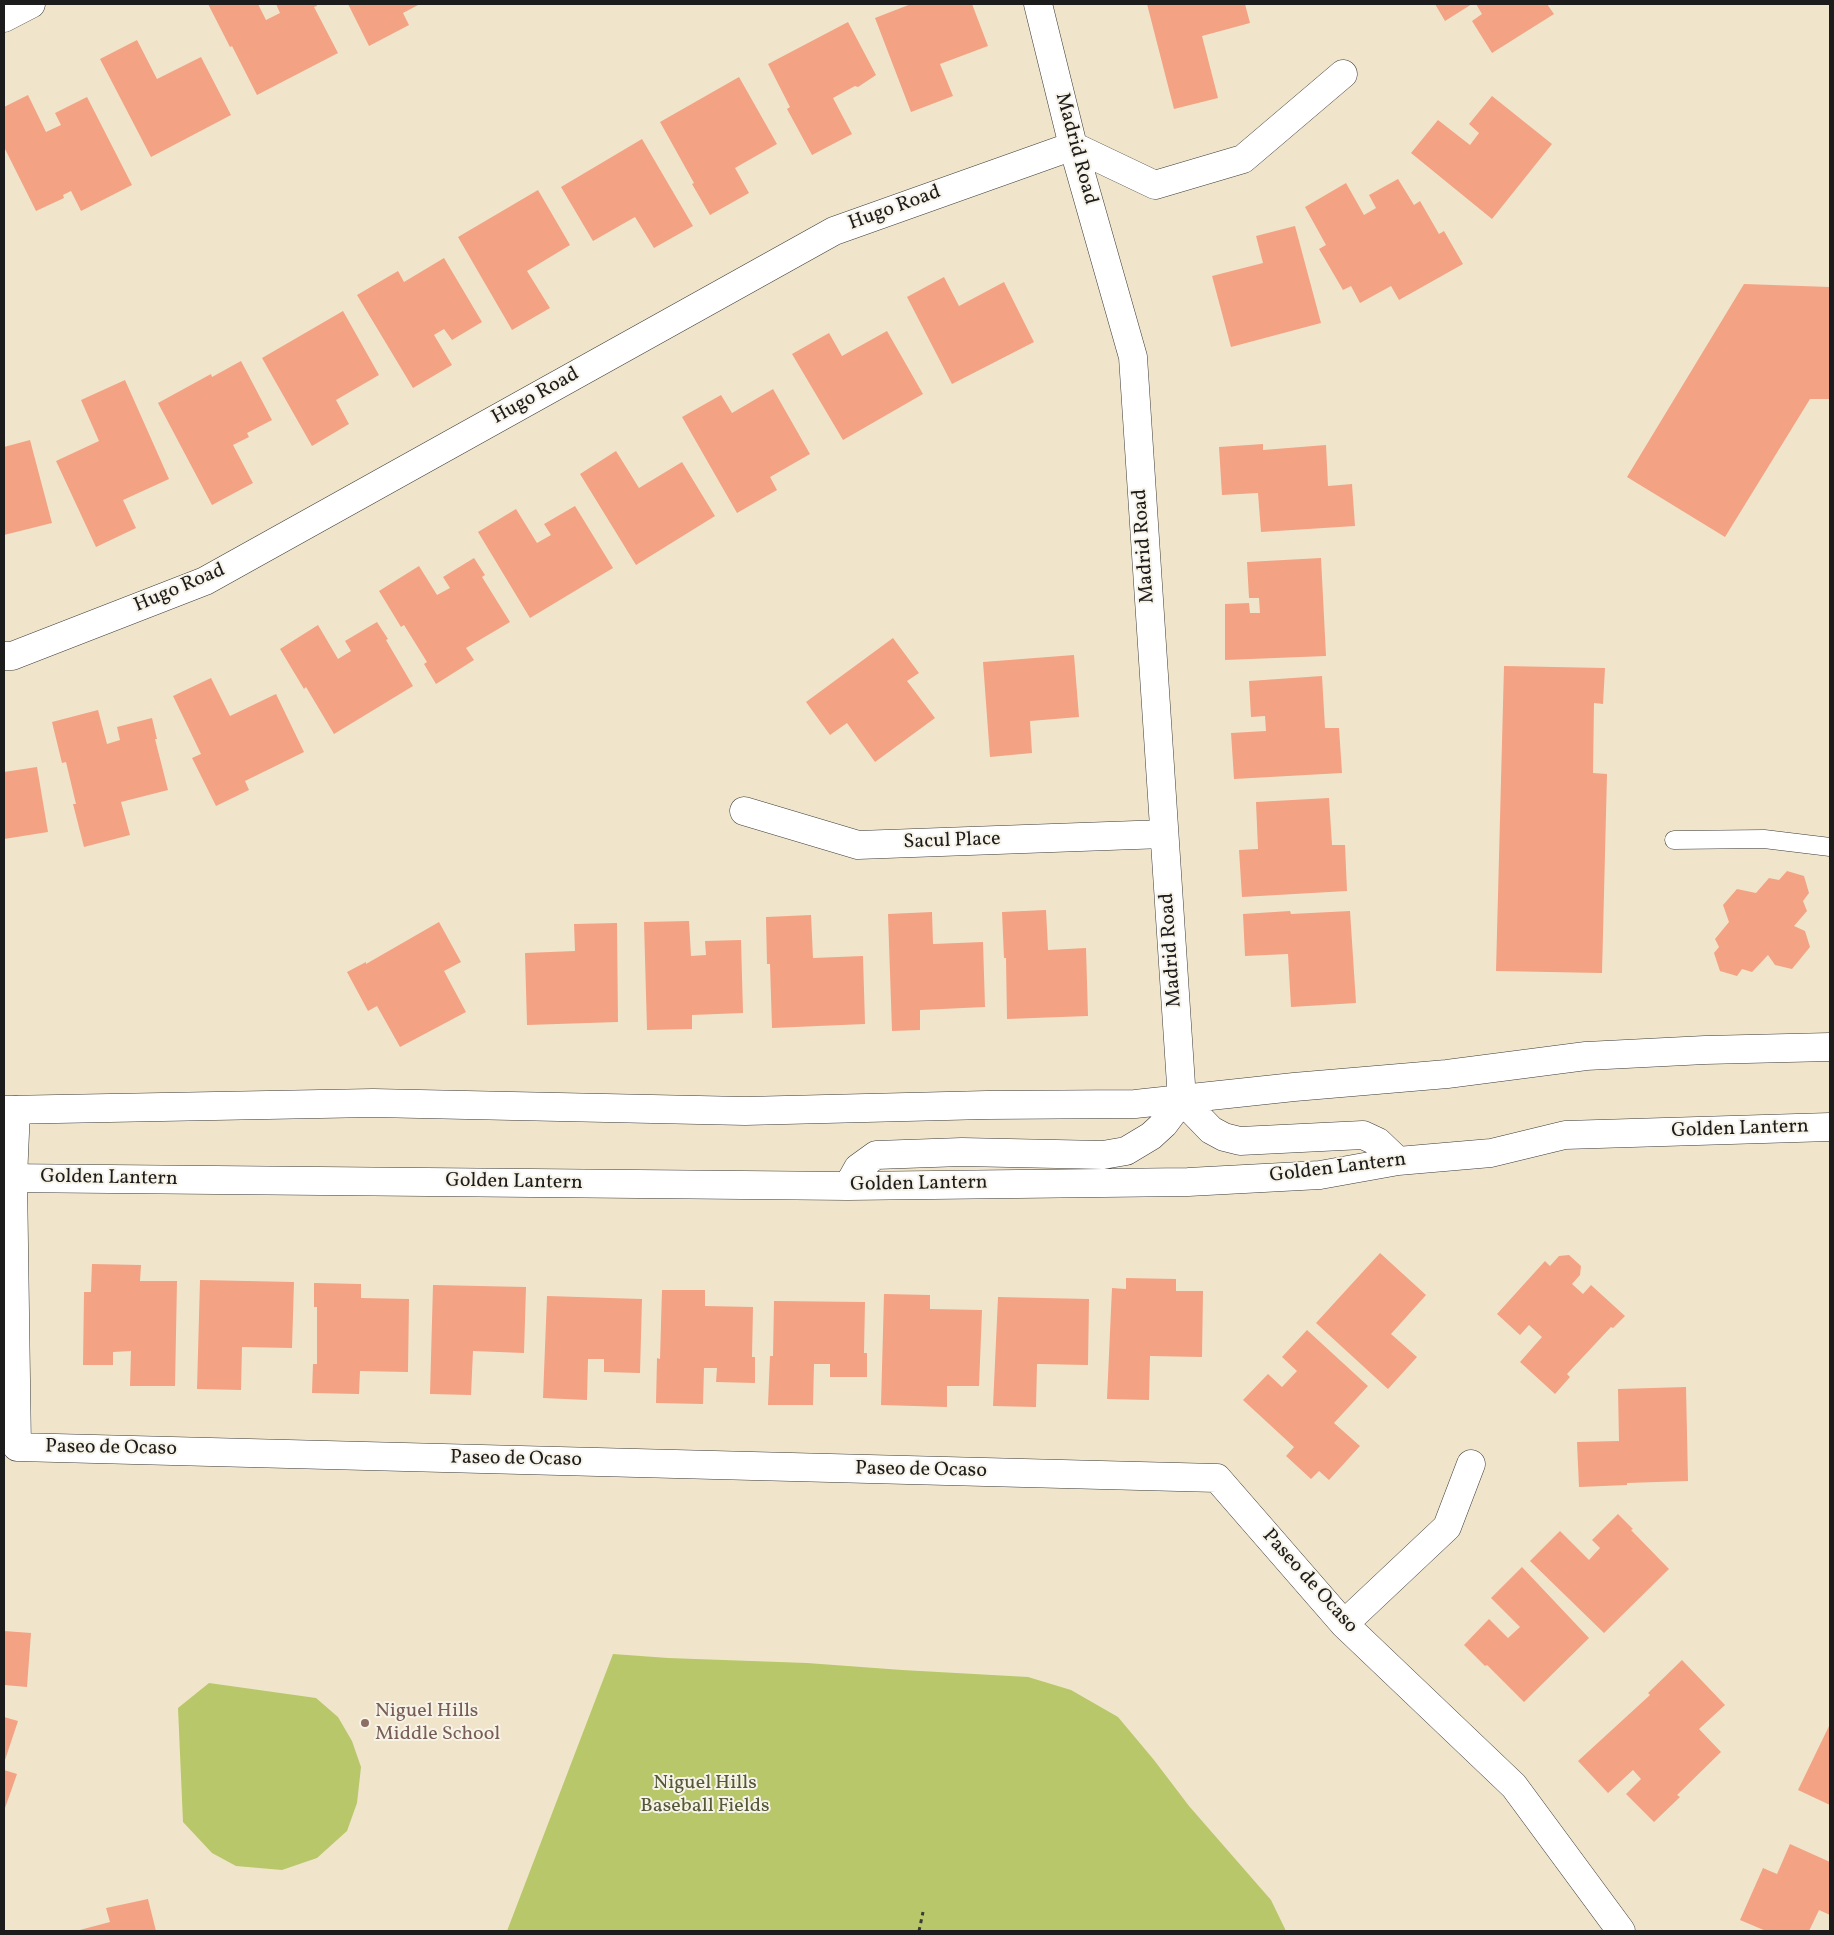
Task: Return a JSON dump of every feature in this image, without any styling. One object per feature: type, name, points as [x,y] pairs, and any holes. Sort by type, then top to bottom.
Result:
[{"type":"street","points":[[4,18],[31,4]]},
{"type":"street","name":"Madrid Road","points":[[1038,4],[1073,146],[1133,357],[1182,1100]]},
{"type":"street","points":[[1073,146],[1155,185],[1243,159],[1343,74]]},
{"type":"street","name":"Hugo Road","points":[[4,656],[12,656],[205,581],[834,231],[1073,146]]},
{"type":"street","name":"Sacul Place","points":[[744,811],[858,845],[1164,834]]},
{"type":"street","points":[[8,1178],[10,1110],[373,1103],[745,1111],[987,1105],[1135,1104],[1294,1087],[1446,1074],[1586,1056],[1705,1050],[1830,1047]]},
{"type":"street","points":[[1182,1100],[1211,1130],[1224,1137],[1240,1141],[1363,1136],[1378,1142],[1398,1161]]},
{"type":"street","points":[[848,1186],[858,1168],[876,1155],[962,1152],[1103,1156],[1126,1151],[1151,1136],[1164,1124],[1182,1100]]},
{"type":"street","name":"Golden Lantern","points":[[8,1178],[848,1186],[1188,1182],[1320,1175],[1398,1161],[1491,1153],[1565,1135],[1830,1127]]},
{"type":"street","name":"Paseo de Ocaso","points":[[8,1178],[17,1447],[1217,1478],[1344,1624],[1514,1786],[1621,1931]]},
{"type":"street","points":[[1344,1624],[1448,1527],[1471,1464]]},
{"type":"lane","points":[[1674,840],[1764,839],[1830,847]]},
{"type":"path","points":[[919,1931],[923,1912]]},
{"type":"green space","name":"Niguel Hills Baseball Fields","points":[[613,1654],[807,1663],[1028,1677],[1071,1690],[1118,1717],[1189,1806],[1271,1900],[1286,1931],[507,1931]]},
{"type":"green space","points":[[209,1683],[316,1698],[338,1717],[352,1741],[361,1767],[357,1803],[347,1831],[317,1858],[282,1870],[236,1866],[212,1853],[183,1822],[178,1708]]},
{"type":"building","points":[[208,4],[258,4],[266,20],[280,13],[276,4],[316,4],[317,6],[314,7],[338,53],[257,95]]},
{"type":"building","points":[[348,4],[420,4],[403,13],[409,25],[369,46]]},
{"type":"building","points":[[911,4],[972,4],[988,46],[940,64],[953,96],[911,112],[875,18]]},
{"type":"building","points":[[1147,4],[1245,4],[1250,23],[1202,36],[1218,98],[1174,109]]},
{"type":"building","points":[[1435,4],[1472,4],[1445,21]]},
{"type":"building","points":[[1476,4],[1547,4],[1554,14],[1492,53],[1472,21],[1482,14]]},
{"type":"building","points":[[848,22],[876,75],[858,87],[855,86],[833,98],[852,134],[812,155],[787,109],[790,107],[768,64]]},
{"type":"building","points":[[137,40],[157,79],[201,57],[231,115],[151,157],[100,59]]},
{"type":"building","points":[[739,77],[777,144],[735,168],[749,193],[710,215],[660,122]]},
{"type":"building","points":[[28,95],[46,132],[61,125],[55,113],[87,97],[132,185],[81,211],[71,191],[63,195],[64,198],[36,211],[4,147],[4,107]]},
{"type":"building","points":[[1492,96],[1552,144],[1492,219],[1411,153],[1438,120],[1470,145],[1479,133],[1469,124]]},
{"type":"building","points":[[642,139],[693,226],[654,248],[635,217],[593,241],[561,187]]},
{"type":"building","points":[[1398,179],[1414,205],[1420,201],[1439,234],[1444,231],[1463,264],[1399,300],[1391,286],[1360,303],[1351,286],[1343,290],[1319,249],[1326,245],[1305,207],[1346,183],[1364,215],[1376,208],[1369,195]]},
{"type":"building","points":[[538,190],[570,245],[527,271],[550,308],[512,330],[458,237]]},
{"type":"building","points":[[1295,226],[1321,323],[1231,347],[1212,276],[1263,263],[1256,236]]},
{"type":"building","points":[[444,258],[482,322],[452,340],[444,329],[434,335],[452,365],[413,388],[357,295],[398,271],[404,282]]},
{"type":"building","points":[[944,277],[959,306],[1004,282],[1034,342],[952,384],[907,297]]},
{"type":"building","points":[[1744,284],[1830,287],[1830,399],[1810,399],[1725,537],[1627,477]]},
{"type":"building","points":[[343,311],[379,375],[336,400],[349,424],[312,446],[262,358]]},
{"type":"building","points":[[887,331],[923,394],[843,440],[792,354],[829,333],[842,356]]},
{"type":"building","points":[[241,361],[272,420],[247,433],[249,437],[233,445],[253,483],[212,505],[158,403],[211,374],[212,377]]},
{"type":"building","points":[[125,380],[169,479],[123,500],[136,528],[96,547],[56,461],[99,441],[81,400]]},
{"type":"building","points":[[773,389],[810,454],[770,477],[777,490],[737,513],[682,417],[721,395],[732,413]]},
{"type":"building","points":[[30,440],[52,523],[4,535],[4,447]]},
{"type":"building","points":[[1263,444],[1263,450],[1326,445],[1328,486],[1352,484],[1355,526],[1261,532],[1258,493],[1222,495],[1219,447]]},
{"type":"building","points":[[616,451],[639,488],[682,462],[715,516],[636,565],[580,474]]},
{"type":"building","points":[[575,506],[613,568],[530,618],[478,532],[516,509],[537,543],[551,535],[544,524]]},
{"type":"building","points":[[474,558],[485,575],[482,577],[510,622],[466,648],[474,660],[436,684],[424,664],[427,662],[404,625],[401,627],[379,591],[419,566],[437,595],[450,588],[443,577]]},
{"type":"building","points":[[1321,558],[1326,656],[1225,660],[1225,604],[1249,603],[1250,613],[1260,613],[1259,598],[1249,598],[1247,562]]},
{"type":"building","points":[[377,622],[413,686],[334,734],[306,687],[304,689],[280,649],[318,625],[338,659],[351,651],[345,641]]},
{"type":"building","points":[[893,638],[919,673],[907,681],[935,718],[875,762],[847,723],[830,735],[806,702]]},
{"type":"building","points":[[1074,655],[1079,717],[1030,721],[1032,753],[990,757],[983,662]]},
{"type":"building","points":[[1504,666],[1605,668],[1603,704],[1594,703],[1593,773],[1607,774],[1602,973],[1496,971]]},
{"type":"building","points":[[1322,676],[1325,728],[1339,728],[1342,773],[1234,779],[1231,733],[1266,731],[1265,716],[1251,717],[1249,681]]},
{"type":"building","points":[[211,678],[230,716],[276,694],[304,752],[245,781],[249,790],[216,806],[192,758],[201,754],[173,696]]},
{"type":"building","points":[[98,710],[107,744],[120,740],[117,727],[152,718],[157,739],[155,739],[168,790],[121,802],[130,835],[84,847],[73,804],[76,804],[66,762],[62,763],[52,722]]},
{"type":"building","points":[[37,767],[48,832],[4,839],[4,772]]},
{"type":"building","points":[[1329,798],[1332,845],[1345,845],[1347,891],[1242,897],[1239,850],[1258,849],[1256,802]]},
{"type":"building","points":[[1787,871],[1804,876],[1809,893],[1803,901],[1807,911],[1794,926],[1805,931],[1810,947],[1792,969],[1775,965],[1768,955],[1752,972],[1742,969],[1737,976],[1720,971],[1714,953],[1719,947],[1715,939],[1729,922],[1723,905],[1737,889],[1756,893],[1769,878],[1779,880]]},
{"type":"building","points":[[1046,910],[1048,950],[1086,948],[1088,1016],[1007,1019],[1006,958],[1004,958],[1002,912]]},
{"type":"building","points":[[1290,911],[1291,914],[1350,911],[1356,1003],[1291,1007],[1288,954],[1245,956],[1243,914]]},
{"type":"building","points":[[932,912],[933,944],[983,942],[985,1007],[920,1010],[920,1030],[892,1031],[888,914]]},
{"type":"building","points":[[811,915],[813,958],[863,956],[865,1024],[772,1028],[770,964],[767,964],[766,917]]},
{"type":"building","points":[[689,921],[691,956],[706,955],[705,941],[741,940],[743,1013],[692,1015],[692,1029],[647,1030],[644,922]]},
{"type":"building","points":[[439,922],[461,962],[444,971],[466,1012],[400,1047],[377,1006],[368,1011],[347,972],[366,962],[366,964]]},
{"type":"building","points":[[617,923],[618,1022],[527,1025],[525,953],[575,951],[574,924]]},
{"type":"building","points":[[1380,1253],[1426,1295],[1391,1334],[1417,1357],[1388,1389],[1316,1323]]},
{"type":"building","points":[[1569,1255],[1581,1266],[1580,1275],[1572,1284],[1583,1294],[1591,1285],[1625,1316],[1613,1328],[1611,1327],[1567,1374],[1570,1377],[1555,1394],[1520,1362],[1542,1337],[1529,1325],[1520,1335],[1497,1314],[1545,1261],[1550,1266],[1559,1256]]},
{"type":"building","points":[[92,1264],[141,1265],[140,1281],[177,1281],[175,1386],[130,1386],[131,1351],[113,1352],[113,1365],[83,1365],[84,1292],[91,1292]]},
{"type":"building","points":[[1126,1278],[1176,1279],[1176,1291],[1203,1291],[1202,1357],[1150,1356],[1149,1400],[1107,1399],[1112,1288],[1126,1289]]},
{"type":"building","points":[[200,1280],[294,1282],[292,1348],[242,1347],[241,1390],[197,1389]]},
{"type":"building","points":[[314,1283],[361,1284],[361,1298],[409,1299],[408,1372],[360,1371],[359,1394],[312,1393],[313,1364],[317,1364],[317,1307],[314,1307]]},
{"type":"building","points":[[433,1285],[526,1287],[524,1353],[473,1351],[471,1395],[430,1394]]},
{"type":"building","points":[[662,1290],[705,1290],[705,1306],[753,1307],[752,1357],[755,1357],[755,1383],[716,1382],[717,1368],[704,1368],[703,1404],[656,1403],[657,1358],[660,1359]]},
{"type":"building","points":[[884,1294],[930,1295],[930,1309],[982,1310],[979,1386],[947,1386],[947,1407],[881,1405]]},
{"type":"building","points":[[547,1296],[642,1299],[640,1373],[604,1372],[604,1359],[588,1359],[587,1400],[543,1398]]},
{"type":"building","points":[[998,1297],[1089,1299],[1088,1365],[1037,1364],[1036,1407],[993,1406]]},
{"type":"building","points":[[774,1301],[865,1302],[864,1353],[867,1353],[867,1377],[830,1377],[830,1364],[814,1364],[813,1405],[768,1405],[770,1356],[773,1356]]},
{"type":"building","points":[[1307,1330],[1368,1386],[1334,1423],[1360,1446],[1329,1480],[1319,1471],[1311,1479],[1286,1456],[1294,1447],[1243,1400],[1268,1374],[1282,1387],[1297,1371],[1282,1357]]},
{"type":"building","points":[[1686,1387],[1688,1481],[1579,1487],[1577,1442],[1619,1441],[1618,1389]]},
{"type":"building","points":[[1618,1514],[1669,1569],[1604,1633],[1530,1561],[1560,1531],[1589,1560],[1600,1548],[1592,1540]]},
{"type":"building","points":[[1522,1567],[1589,1638],[1524,1702],[1464,1645],[1489,1619],[1508,1638],[1520,1627],[1491,1598]]},
{"type":"building","points":[[4,1631],[31,1633],[27,1687],[4,1685]]},
{"type":"building","points":[[1682,1660],[1725,1705],[1699,1729],[1721,1752],[1677,1795],[1680,1797],[1654,1822],[1626,1794],[1641,1779],[1633,1770],[1608,1793],[1578,1761],[1650,1695],[1648,1693]]},
{"type":"building","points":[[4,1717],[18,1721],[4,1763]]},
{"type":"building","points":[[1830,1724],[1830,1805],[1798,1790]]},
{"type":"building","points":[[4,1770],[17,1774],[4,1811]]},
{"type":"building","points":[[1790,1844],[1830,1862],[1830,1915],[1819,1910],[1809,1931],[1766,1931],[1740,1920],[1763,1868],[1777,1874]]},
{"type":"building","points":[[148,1899],[156,1931],[76,1931],[110,1922],[106,1908]]},
{"type":"place","name":"Niguel Hills Middle School","points":[[365,1723]]}]
